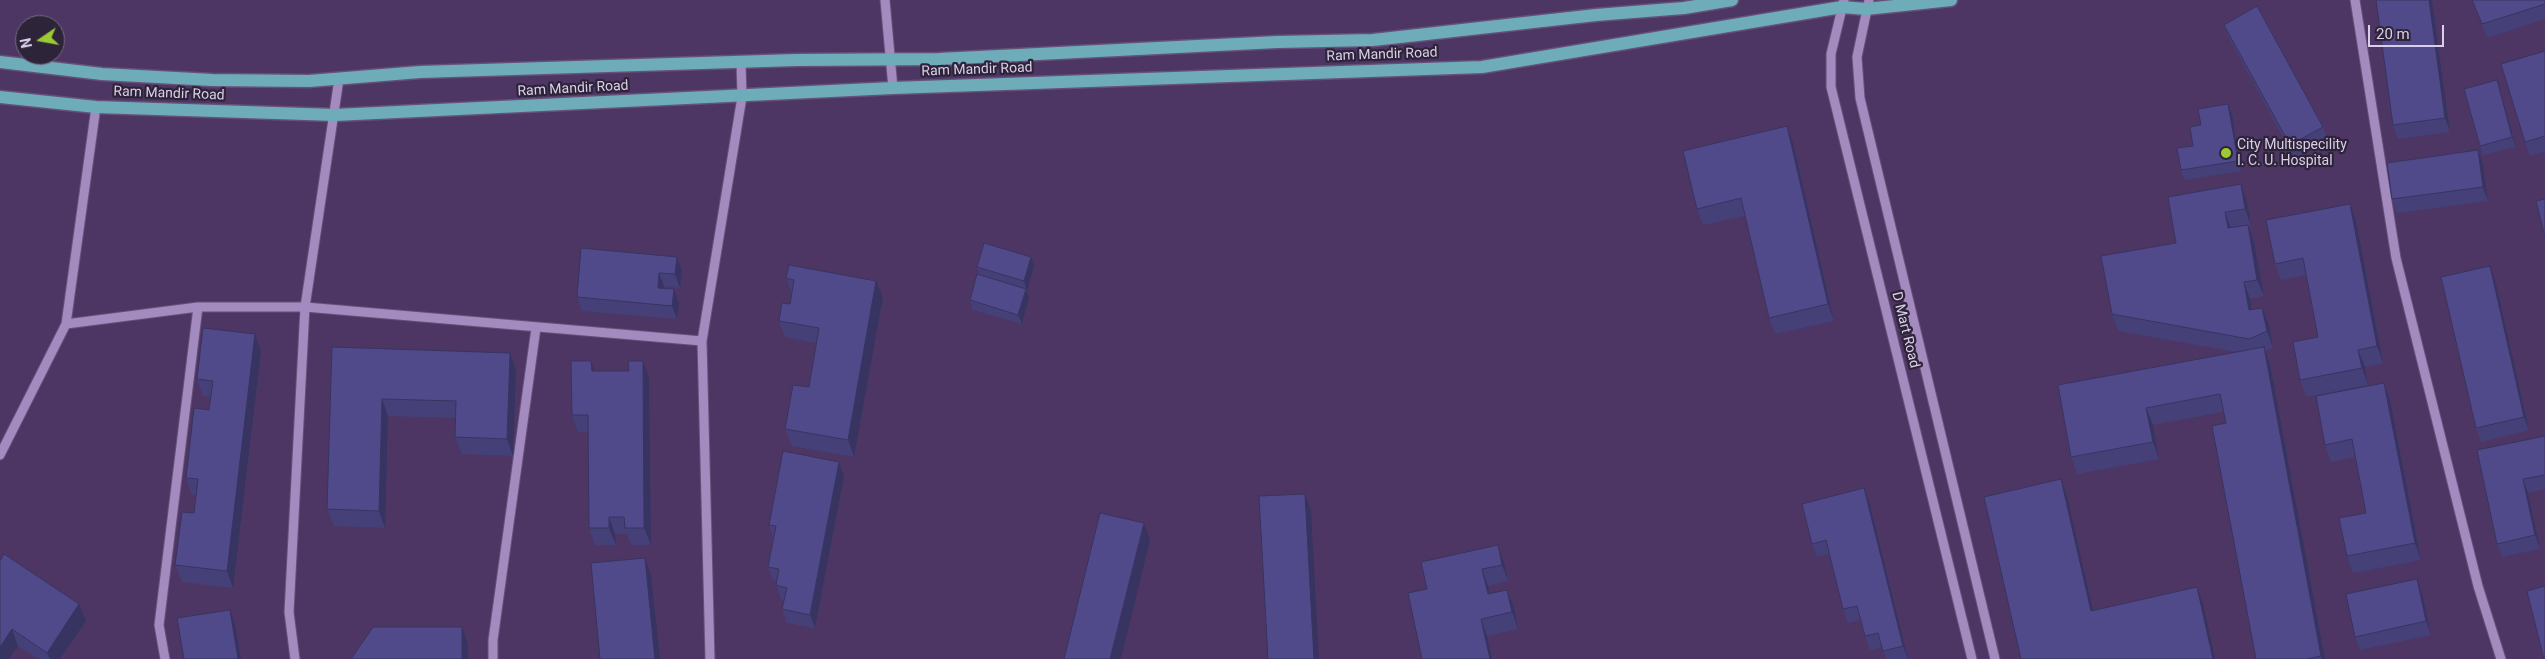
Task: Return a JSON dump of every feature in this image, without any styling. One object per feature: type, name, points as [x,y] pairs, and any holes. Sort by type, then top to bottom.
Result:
[{"type":"main road","points":[[0,62],[102,74],[203,80],[309,81],[420,72],[741,62],[891,60],[1277,42],[1373,40],[1577,17],[1684,8],[1732,0]]},
{"type":"main road","name":"Ram Mandir Road","points":[[0,97],[96,107],[335,115],[742,97],[893,88],[1482,66],[1843,3],[1868,4],[1952,0]]},
{"type":"street","points":[[885,0],[893,88]]},
{"type":"street","points":[[2356,0],[2396,258],[2478,586],[2501,659]]},
{"type":"street","name":"D Mart Road","points":[[1843,3],[1831,54],[1831,87],[1972,659]]},
{"type":"street","name":"D Mart Road","points":[[1868,4],[1857,57],[1860,98],[1995,659]]},
{"type":"street","points":[[710,659],[702,341],[742,97],[741,62]]},
{"type":"street","points":[[296,659],[289,612],[305,307],[339,78]]},
{"type":"street","points":[[0,455],[66,324],[96,107]]},
{"type":"street","points":[[66,324],[198,307],[305,307],[702,341]]},
{"type":"street","points":[[165,659],[159,626],[198,307]]},
{"type":"street","points":[[493,659],[493,640],[536,328]]},
{"type":"building","points":[[2376,0],[2429,0],[2445,118],[2393,125]]},
{"type":"building","points":[[2472,0],[2545,0],[2545,4],[2482,24]]},
{"type":"building","points":[[2257,6],[2323,127],[2290,145],[2224,25]]},
{"type":"building","points":[[2545,51],[2545,136],[2525,142],[2501,64]]},
{"type":"building","points":[[2497,80],[2512,137],[2480,146],[2464,89]]},
{"type":"building","points":[[2228,104],[2238,161],[2181,170],[2177,148],[2193,146],[2190,127],[2201,125],[2198,109]]},
{"type":"building","points":[[1787,126],[1828,304],[1769,318],[1741,198],[1697,209],[1683,151]]},
{"type":"building","points":[[2478,150],[2483,187],[2392,199],[2387,163]]},
{"type":"building","points":[[2241,184],[2245,209],[2225,212],[2228,228],[2248,225],[2257,280],[2244,282],[2249,310],[2262,308],[2267,331],[2249,339],[2112,314],[2101,256],[2176,243],[2168,197]]},
{"type":"building","points":[[2545,199],[2545,237],[2536,201]]},
{"type":"building","points":[[2350,204],[2377,346],[2358,350],[2362,368],[2300,380],[2293,342],[2318,337],[2303,258],[2275,264],[2266,220]]},
{"type":"building","points":[[984,243],[1031,257],[1024,281],[977,267]]},
{"type":"building","points":[[581,248],[677,257],[675,274],[659,273],[658,288],[674,289],[672,306],[577,297]]},
{"type":"building","points":[[789,265],[876,281],[848,440],[785,429],[793,385],[809,387],[819,328],[779,321],[782,303],[790,304],[794,280],[786,278]]},
{"type":"building","points":[[2490,266],[2524,417],[2476,428],[2441,277]]},
{"type":"building","points":[[977,274],[1026,289],[1018,315],[970,300]]},
{"type":"building","points":[[203,328],[255,334],[227,571],[175,565],[182,512],[194,513],[198,479],[186,478],[194,408],[209,410],[213,381],[197,379]]},
{"type":"building","points":[[332,347],[510,353],[507,439],[455,437],[456,401],[382,399],[379,511],[327,509]]},
{"type":"building","points":[[2264,347],[2321,656],[2306,659],[2256,659],[2212,426],[2226,423],[2220,394],[2146,408],[2153,442],[2071,457],[2058,385]]},
{"type":"building","points":[[571,361],[591,361],[592,371],[629,371],[628,361],[643,361],[644,528],[625,528],[624,517],[609,517],[609,528],[589,528],[588,415],[572,415]]},
{"type":"building","points":[[2384,383],[2415,543],[2347,556],[2339,518],[2366,513],[2352,439],[2325,445],[2316,396]]},
{"type":"building","points":[[2545,436],[2545,475],[2523,479],[2535,535],[2497,544],[2477,450]]},
{"type":"building","points":[[783,451],[839,462],[810,615],[782,609],[787,588],[776,585],[779,569],[768,567],[776,526],[769,525]]},
{"type":"building","points":[[2061,479],[2091,611],[2197,587],[2213,659],[2021,659],[1984,497]]},
{"type":"building","points":[[1864,488],[1903,646],[1883,651],[1878,633],[1865,636],[1857,606],[1843,609],[1826,540],[1812,544],[1802,504]]},
{"type":"building","points":[[1305,494],[1314,659],[1268,659],[1259,496]]},
{"type":"building","points":[[1100,513],[1144,523],[1110,659],[1064,659]]},
{"type":"building","points":[[1498,545],[1502,565],[1482,569],[1488,594],[1507,590],[1512,612],[1481,619],[1490,659],[1422,659],[1408,593],[1427,589],[1421,562]]},
{"type":"building","points":[[4,554],[79,604],[47,653],[12,629],[0,647],[0,561]]},
{"type":"building","points":[[645,558],[655,659],[600,659],[591,563]]},
{"type":"building","points":[[2417,579],[2426,621],[2355,637],[2346,594]]},
{"type":"building","points":[[2545,586],[2545,659],[2544,659],[2527,591]]},
{"type":"building","points":[[230,610],[238,659],[184,659],[177,618]]},
{"type":"building","points":[[373,627],[462,627],[462,659],[351,659]]},
{"type":"place","name":"City Multispecility I. C. U. Hospital","points":[[2226,153]]}]
